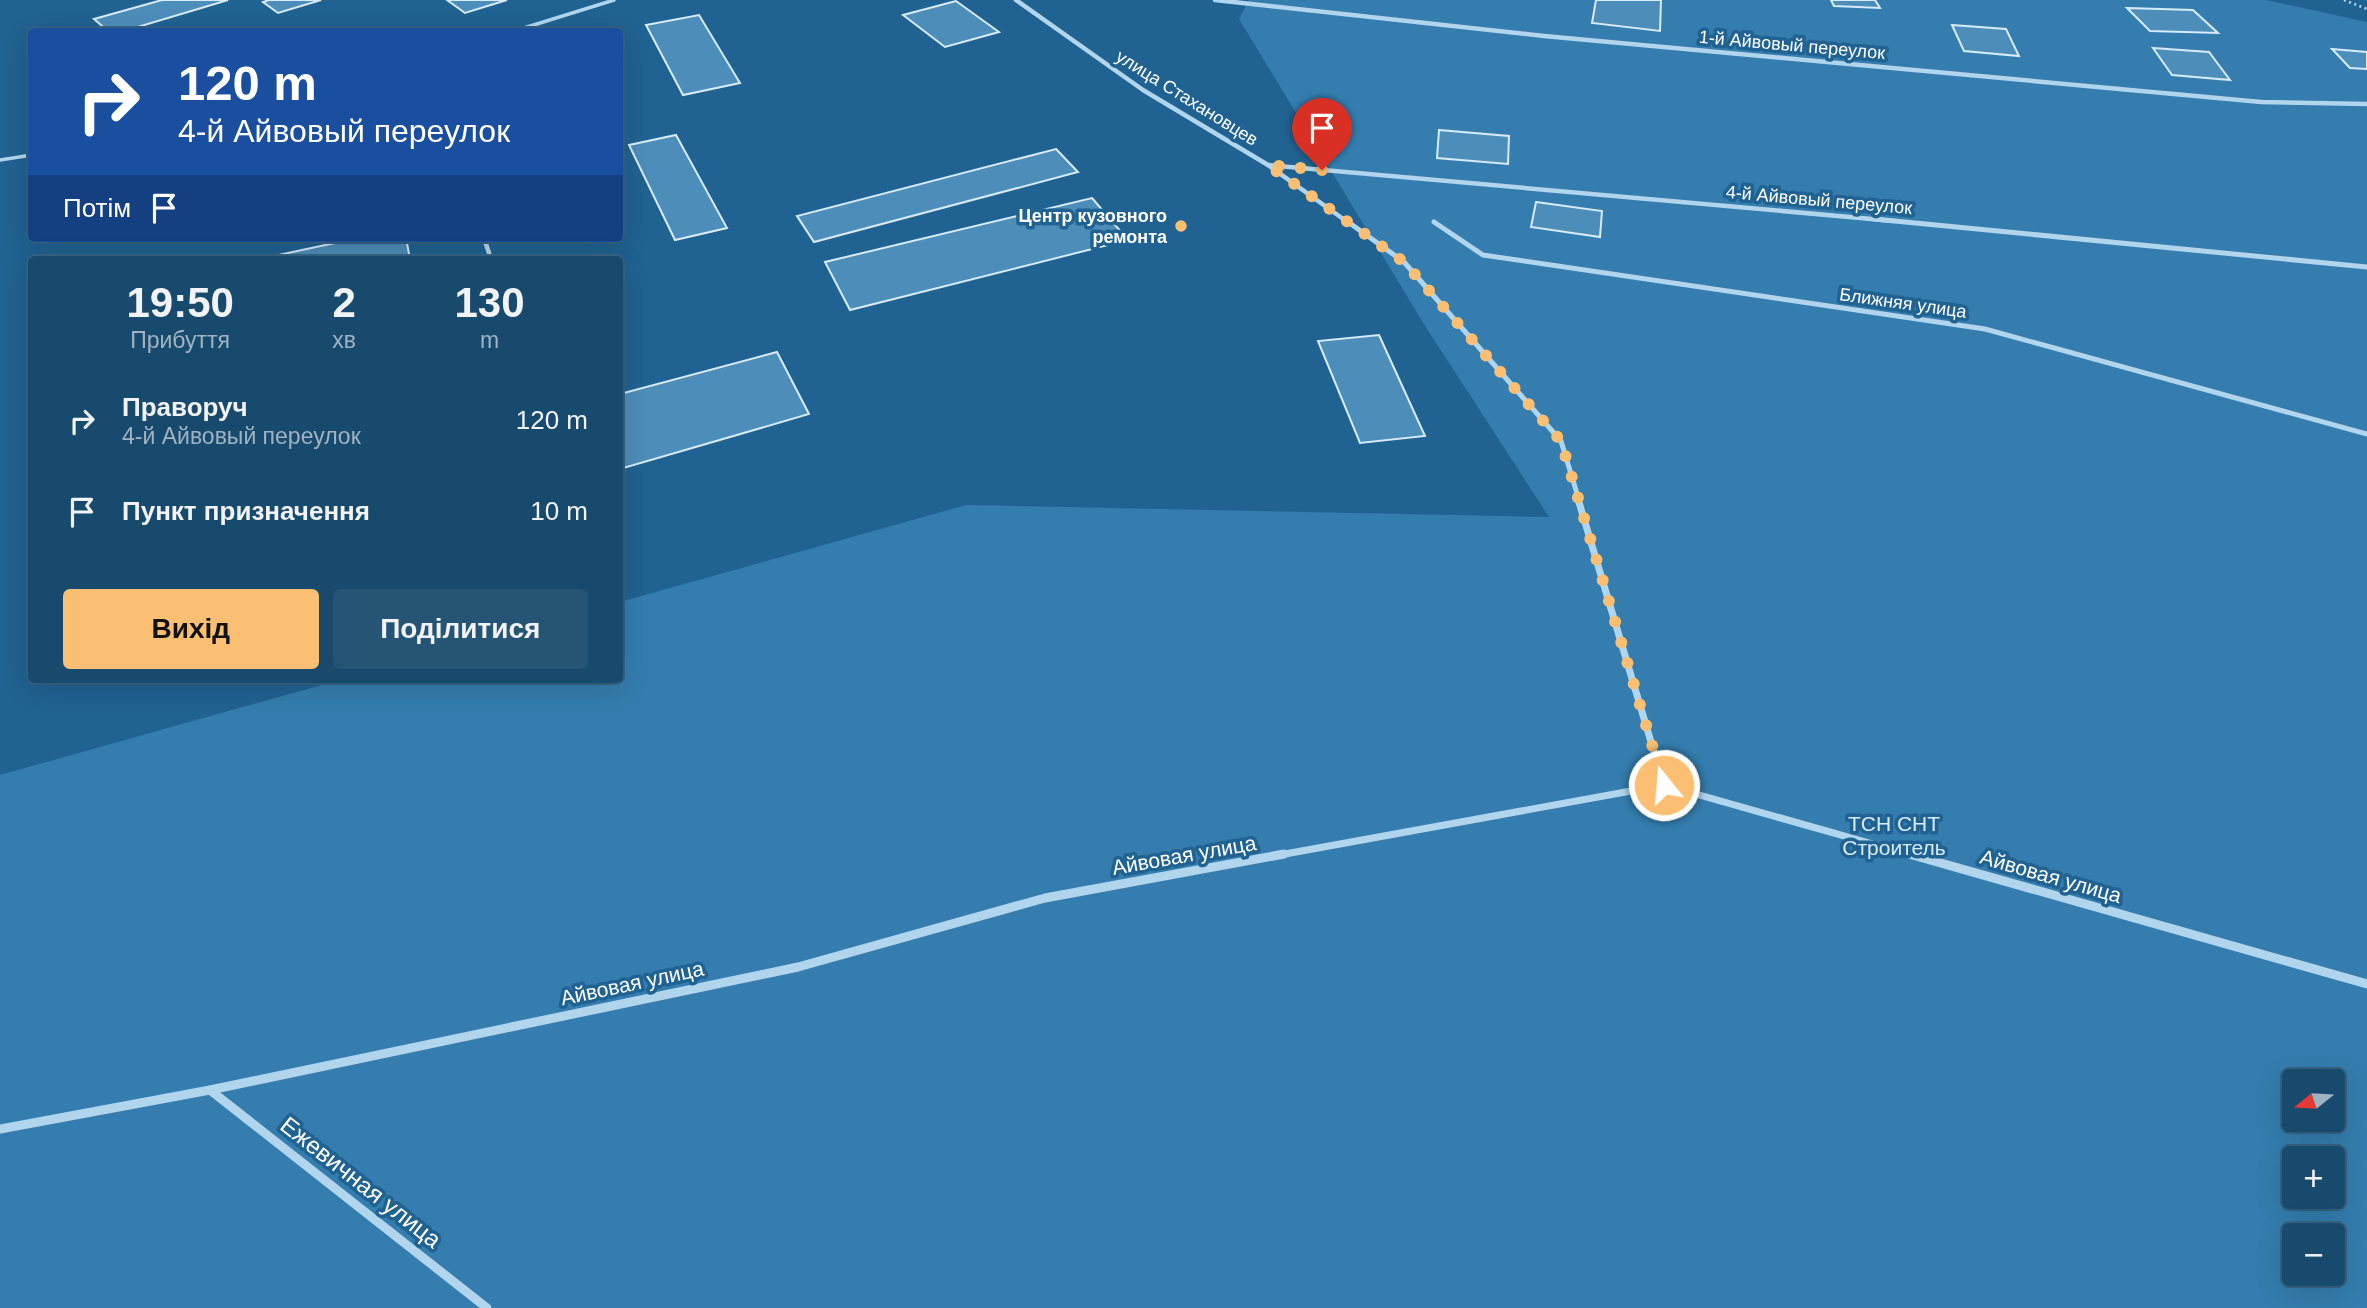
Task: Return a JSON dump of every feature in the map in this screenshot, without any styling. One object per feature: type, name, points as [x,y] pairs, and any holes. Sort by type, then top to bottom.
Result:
[{"type":"street","name":"улица Стахановцев","points":[[1016,0],[1143,90],[1268,165],[1404,262],[1561,441],[1664,785]]},
{"type":"street","name":"1-й Айвовый переулок","points":[[1215,0],[1255,1],[1544,36],[2261,102],[2367,104]]},
{"type":"street","name":"4-й Айвовый переулок","points":[[1268,165],[2367,267]]},
{"type":"street","name":"Ближняя улица","points":[[1434,222],[1483,255],[1985,329],[2367,434]]},
{"type":"street","name":"Айвовая улица","points":[[0,1129],[210,1090],[798,967],[1045,898],[1664,785],[2367,984]]},
{"type":"street","name":"Ежевичная улица","points":[[210,1090],[486,1308]]},
{"type":"lane","points":[[523,28],[614,0]]},
{"type":"lane","points":[[0,160],[28,156]]},
{"type":"path","points":[[2344,0],[2367,9]]},
{"type":"green space","name":"ТСН СНТ Строитель","points":[[1249,0],[2266,0],[2367,22],[2367,1308],[0,1308],[0,775],[329,683],[623,683],[623,601],[966,505],[1549,517],[1427,329],[1239,19]]},
{"type":"building","points":[[162,0],[228,0],[134,28],[104,28],[94,19]]},
{"type":"building","points":[[321,0],[278,13],[263,2]]},
{"type":"building","points":[[447,0],[507,0],[465,13]]},
{"type":"building","points":[[1596,0],[1661,0],[1660,31],[1592,23]]},
{"type":"building","points":[[1831,0],[1875,0],[1880,8],[1834,6]]},
{"type":"building","points":[[956,1],[999,32],[945,47],[903,15]]},
{"type":"building","points":[[2127,8],[2193,10],[2218,33],[2150,31]]},
{"type":"building","points":[[699,15],[740,83],[683,95],[646,25]]},
{"type":"building","points":[[1952,25],[2006,29],[2019,56],[1964,51]]},
{"type":"building","points":[[2153,48],[2209,52],[2230,80],[2172,75]]},
{"type":"building","points":[[2332,49],[2367,52],[2367,69],[2350,68]]},
{"type":"building","points":[[1439,130],[1509,136],[1508,164],[1437,158]]},
{"type":"building","points":[[676,135],[727,228],[675,240],[629,145]]},
{"type":"building","points":[[1056,149],[1078,172],[814,242],[797,216]]},
{"type":"building","points":[[1092,198],[1128,240],[850,310],[825,262]]},
{"type":"building","points":[[1536,202],[1602,211],[1600,237],[1531,227]]},
{"type":"building","points":[[339,242],[407,242],[409,256],[274,256]]},
{"type":"building","points":[[1379,335],[1425,436],[1360,443],[1318,341]]},
{"type":"building","points":[[777,352],[809,414],[623,468],[623,393]]},
{"type":"place","name":"Центр кузовного ремонта","points":[[1181,226]]},
{"type":"route","points":[[1322,170],[1268,165],[1404,262],[1561,441],[1664,785]]}]
